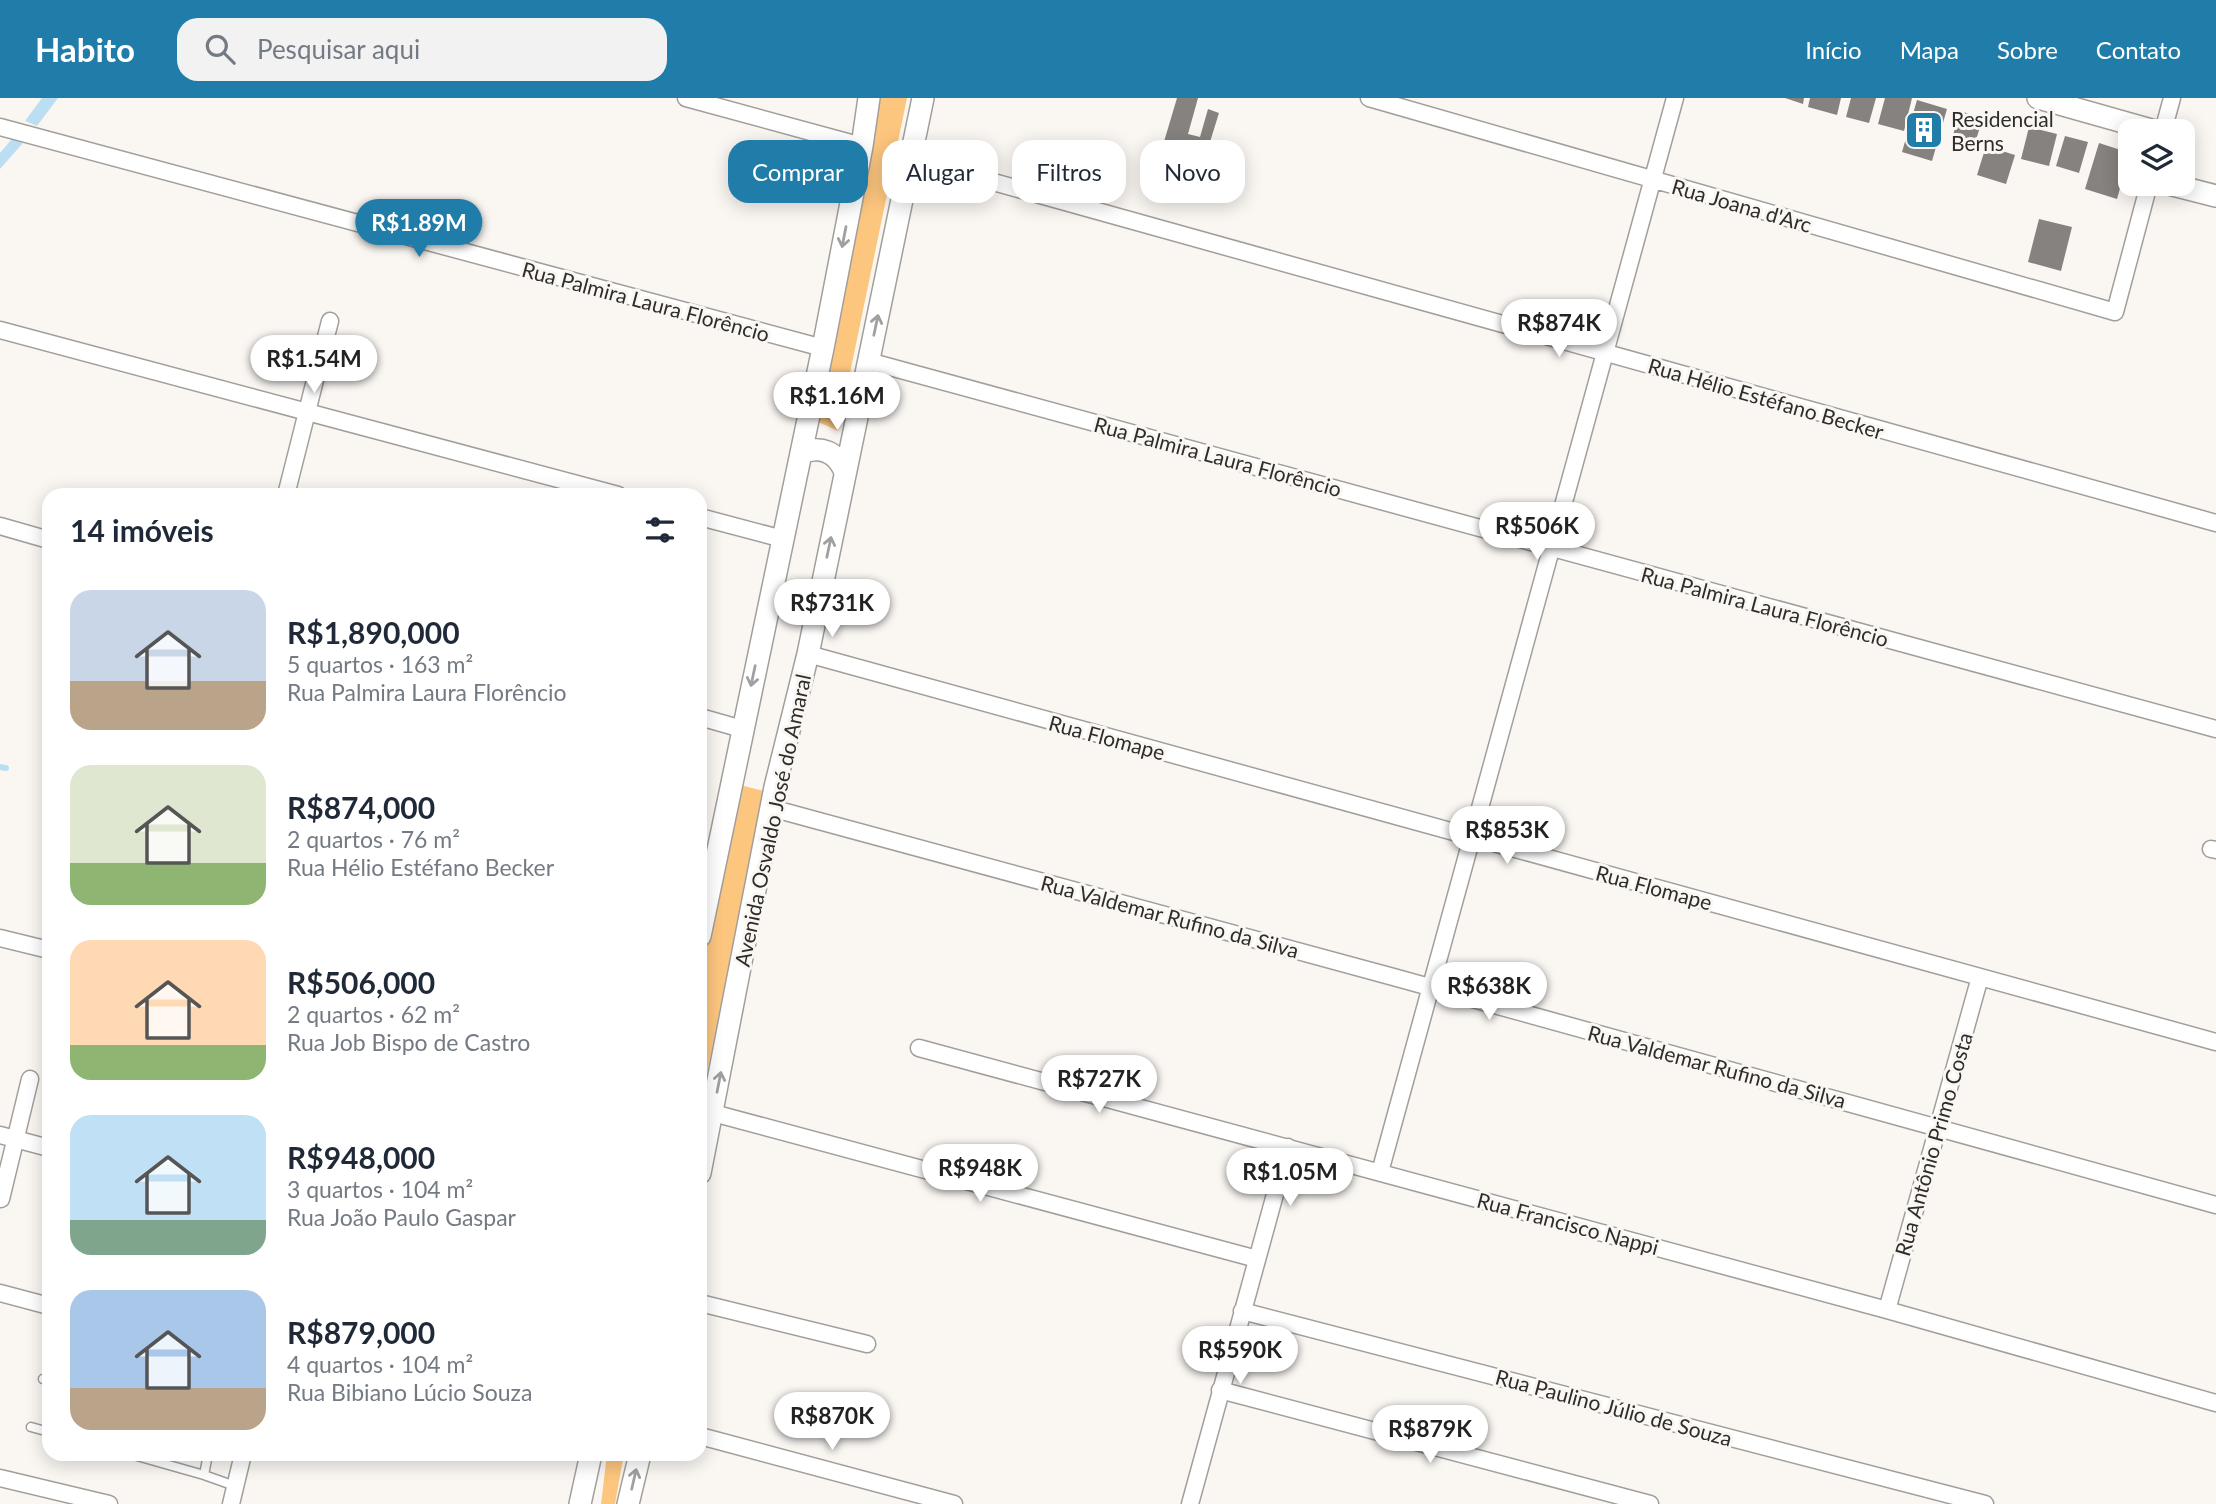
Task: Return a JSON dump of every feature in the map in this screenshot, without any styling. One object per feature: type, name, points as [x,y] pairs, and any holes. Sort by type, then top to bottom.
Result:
[{"type":"main road","points":[[863,140],[869,98]]},
{"type":"main road","name":"Avenida Osvaldo José do Amaral","points":[[915,140],[923,98]]},
{"type":"main road","points":[[2038,98],[2118,121]]},
{"type":"main road","points":[[2195,191],[2216,196]]},
{"type":"main road","points":[[707,892],[823,348],[851,203]]},
{"type":"main road","name":"Avenida Osvaldo José do Amaral","points":[[707,1140],[771,808],[808,654],[902,203]]},
{"type":"main road","points":[[801,453],[819,449],[828,452],[836,456],[845,472]]},
{"type":"main road","points":[[580,1504],[591,1461]]},
{"type":"main road","points":[[589,1504],[592,1461]]},
{"type":"main road","points":[[628,1504],[638,1461]]},
{"type":"street","points":[[686,98],[840,140]]},
{"type":"street","name":"Rua Joana d'Arc","points":[[1369,98],[2115,312],[2146,196]]},
{"type":"street","points":[[1380,1172],[1675,98]]},
{"type":"street","points":[[2166,119],[2172,98]]},
{"type":"street","name":"Rua Palmira Laura Florêncio","points":[[0,127],[823,348]]},
{"type":"street","name":"Rua Hélio Estéfano Becker","points":[[998,183],[2216,523]]},
{"type":"street","points":[[288,488],[330,321]]},
{"type":"street","points":[[0,330],[592,488]]},
{"type":"street","name":"Rua Palmira Laura Florêncio","points":[[868,361],[2216,729]]},
{"type":"street","points":[[707,519],[783,539]]},
{"type":"street","points":[[0,526],[42,538]]},
{"type":"street","name":"Rua Flomape","points":[[808,654],[2216,1042]]},
{"type":"street","points":[[707,719],[742,729]]},
{"type":"street","name":"Rua Valdemar Rufino da Silva","points":[[771,808],[1431,987],[2216,1205]]},
{"type":"street","points":[[0,938],[42,948]]},
{"type":"street","name":"Rua Antônio Primo Costa","points":[[1887,1310],[1980,977]]},
{"type":"street","name":"Rua Francisco Nappi","points":[[919,1048],[1887,1310],[2216,1403]]},
{"type":"street","points":[[1,1199],[8,1138],[30,1079]]},
{"type":"street","points":[[713,1113],[1256,1259]]},
{"type":"street","points":[[8,1138],[42,1145]]},
{"type":"street","points":[[1190,1504],[1288,1147]]},
{"type":"street","points":[[0,1293],[42,1304]]},
{"type":"street","points":[[707,1305],[867,1344]]},
{"type":"street","name":"Rua Paulino Júlio de Souza","points":[[1242,1311],[1985,1504]]},
{"type":"street","points":[[1220,1390],[1650,1504]]},
{"type":"street","points":[[707,1438],[954,1504]]},
{"type":"street","points":[[231,1504],[241,1461]]},
{"type":"street","points":[[0,1479],[109,1504]]},
{"type":"lane","points":[[31,1427],[42,1430]]},
{"type":"lane","points":[[155,1461],[235,1486]]},
{"type":"lane","points":[[205,1475],[207,1461]]},
{"type":"shaded area","points":[[881,98],[907,98],[898,140],[882,140],[882,203],[885,203],[838,431],[814,420],[859,203],[868,203],[868,160]]},
{"type":"shaded area","points":[[740,785],[764,791],[707,1073],[707,944]]},
{"type":"shaded area","points":[[606,1461],[623,1461],[615,1504],[601,1504]]},
{"type":"water","points":[[42,98],[58,98],[37,126],[25,121]]},
{"type":"water","points":[[12,139],[23,143],[0,169],[0,153]]},
{"type":"building","points":[[1177,98],[1198,98],[1188,134],[1200,137],[1208,109],[1219,113],[1211,140],[1164,140]]},
{"type":"building","points":[[1785,98],[1804,98],[1803,104]]},
{"type":"building","points":[[1810,98],[1841,98],[1837,115],[1808,107]]},
{"type":"building","points":[[1851,98],[1876,98],[1869,123],[1846,117]]},
{"type":"building","points":[[1885,98],[1912,98],[1904,131],[1878,124]]},
{"type":"building","name":"Residencial Berns","points":[[1917,100],[1947,109],[1932,161],[1902,152]]},
{"type":"building","points":[[1960,111],[1983,118],[1973,149],[1951,142]]},
{"type":"building","points":[[2029,127],[2057,134],[2049,166],[2021,159]]},
{"type":"building","points":[[2065,136],[2088,142],[2079,173],[2056,166]]},
{"type":"building","points":[[2099,143],[2118,149],[2117,199],[2085,189]]},
{"type":"building","points":[[1986,146],[2015,155],[2006,184],[1977,175]]},
{"type":"building","points":[[2039,219],[2072,227],[2061,271],[2028,262]]},
{"type":"waterway","points":[[0,767],[6,768]]},
{"type":"place","name":"Residencial Berns","points":[[1924,130]]}]
